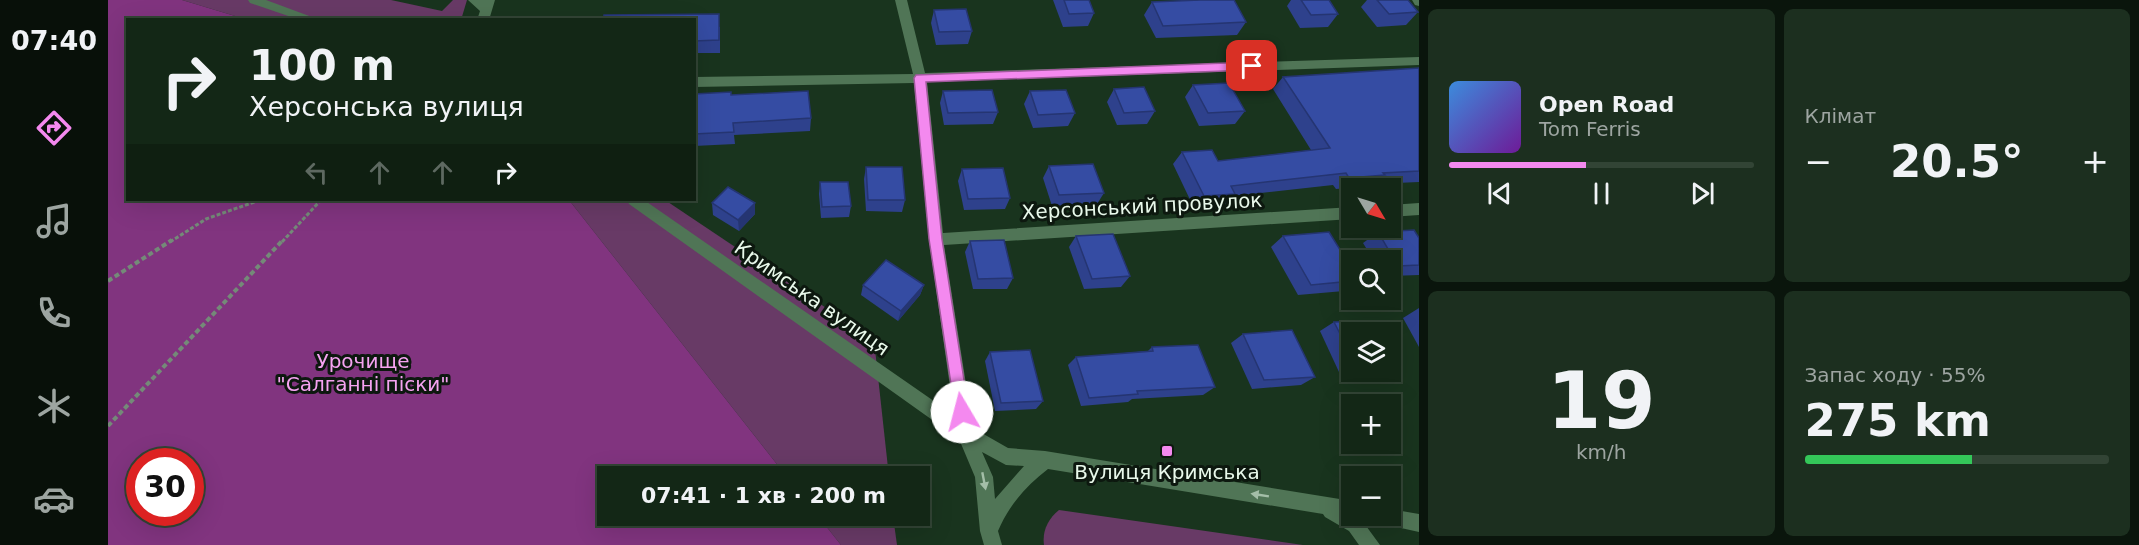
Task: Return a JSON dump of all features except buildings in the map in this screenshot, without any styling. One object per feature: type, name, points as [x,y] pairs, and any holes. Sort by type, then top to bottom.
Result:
[{"type":"street","points":[[254,0],[308,18]]},
{"type":"street","points":[[474,0],[486,10]]},
{"type":"street","points":[[901,0],[920,78],[936,239],[965,433],[984,477],[991,540]]},
{"type":"street","points":[[696,82],[920,78],[1419,61]]},
{"type":"street","name":"Кримська вулиця","points":[[635,201],[965,433],[1006,456],[1045,460],[1341,508]]},
{"type":"street","points":[[1401,210],[1419,209]]},
{"type":"street","name":"Херсонський провулок","points":[[936,239],[1341,214]]},
{"type":"street","points":[[991,540],[1001,502],[1014,486],[1045,460]]},
{"type":"street","name":"Кримська вулиця","points":[[1318,504],[1355,525],[1371,545]]},
{"type":"street","points":[[1401,520],[1419,523]]},
{"type":"path","points":[[108,281],[206,219],[257,201]]},
{"type":"path","points":[[108,426],[320,201]]},
{"type":"shaded area","points":[[182,0],[391,0],[442,11],[453,0],[467,0],[462,18],[242,18]]},
{"type":"shaded area","points":[[570,201],[666,201],[874,340],[888,466],[778,466]]},
{"type":"shaded area","points":[[1059,510],[1303,545],[1044,545],[1047,526]]},
{"type":"shaded area","points":[[826,526],[894,526],[897,545],[841,545]]},
{"type":"green space","name":"Урочище \"Салганні піски\"","points":[[108,0],[182,0],[242,18],[126,18],[126,201],[570,201],[778,466],[597,466],[597,526],[826,526],[841,545],[108,545]]},
{"type":"place","name":"Вулиця Кримська","points":[[1167,451]]},
{"type":"route","points":[[962,412],[936,239],[920,78],[1252,66]]}]
